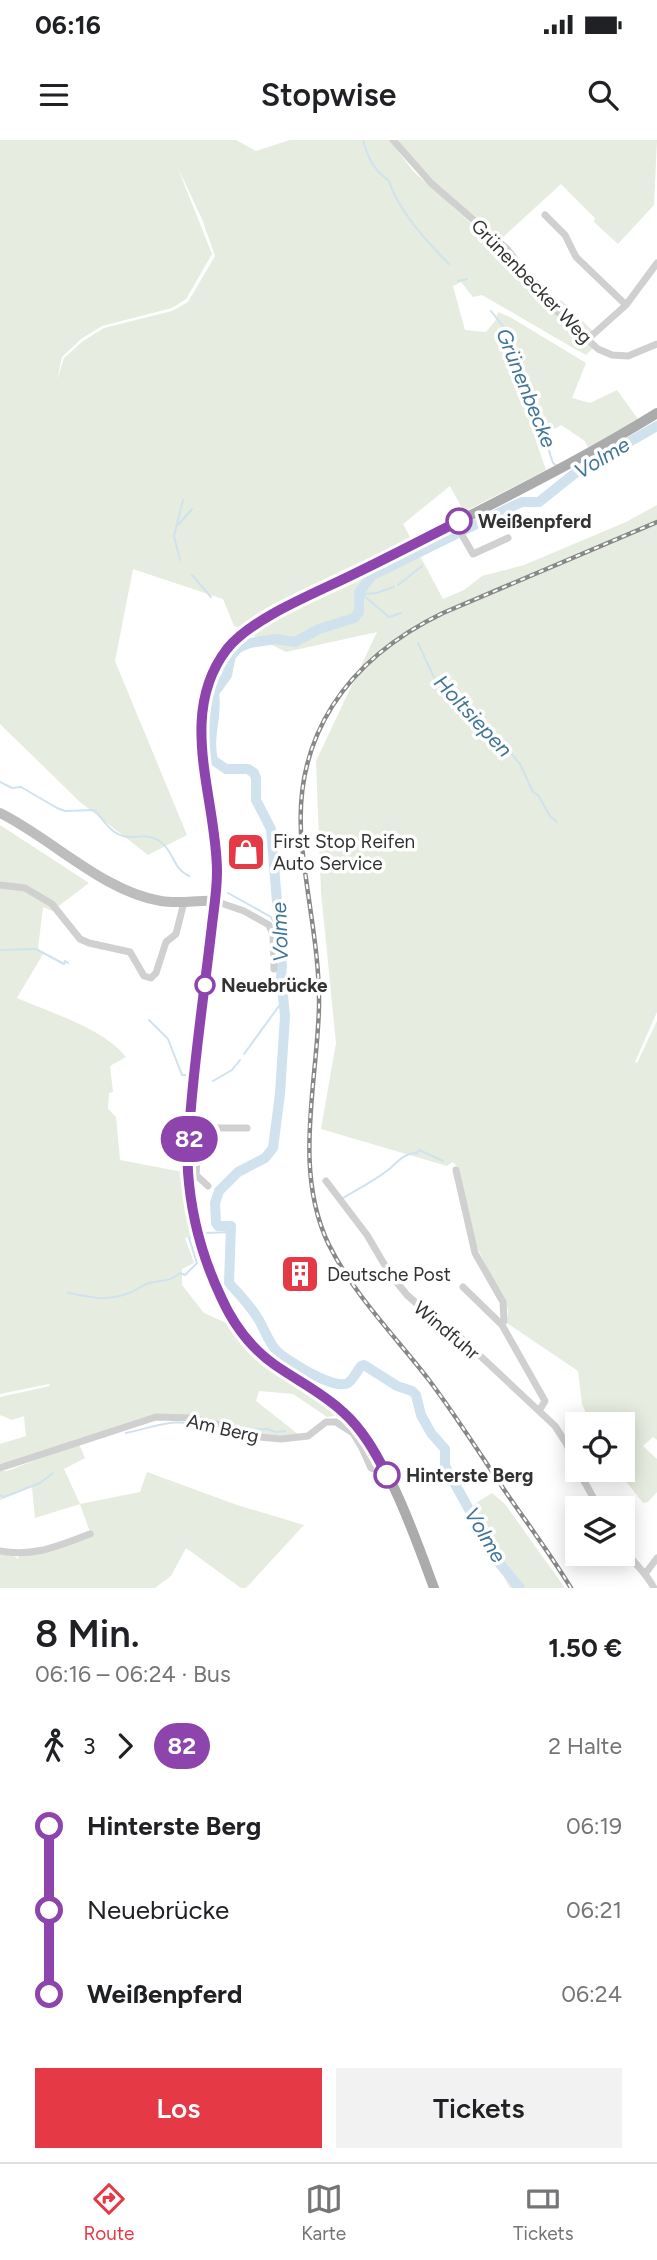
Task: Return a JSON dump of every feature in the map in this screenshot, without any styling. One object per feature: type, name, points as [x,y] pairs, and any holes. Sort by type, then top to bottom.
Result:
[{"type":"main road","points":[[434,1588],[413,1533],[368,1441],[345,1414],[261,1354],[243,1334],[231,1317],[211,1276],[199,1236],[188,1170],[217,873],[214,830],[201,750],[201,724],[209,680],[228,648],[245,631],[284,608],[456,526],[606,445],[657,413]]},
{"type":"main road","points":[[0,813],[117,885],[153,899],[215,901]]},
{"type":"street","name":"Grünenbecker Weg","points":[[393,140],[431,183],[507,250],[552,307],[588,339],[605,352],[628,356],[657,344]]},
{"type":"street","points":[[545,215],[565,235],[576,257],[626,305]]},
{"type":"street","points":[[588,339],[626,305],[657,263]]},
{"type":"street","points":[[456,526],[473,554],[508,538]]},
{"type":"street","points":[[0,885],[25,888],[52,904],[80,939],[130,952],[144,976],[151,978],[156,973],[166,942],[176,934],[184,902]]},
{"type":"street","points":[[215,901],[244,911],[269,925],[273,934],[274,968]]},
{"type":"street","points":[[208,1186],[197,1175],[194,1127],[247,1128]]},
{"type":"street","points":[[456,1170],[475,1252],[503,1302],[502,1325]]},
{"type":"street","name":"Windfuhr","points":[[326,1181],[367,1235],[390,1274],[407,1295],[459,1336],[539,1411],[565,1441]]},
{"type":"street","points":[[463,1287],[502,1325],[545,1401],[539,1411]]},
{"type":"street","name":"Am Berg","points":[[0,1468],[156,1417],[192,1418],[220,1425],[239,1435],[281,1439],[307,1436],[326,1422],[336,1422],[353,1433],[371,1468],[382,1466]]},
{"type":"street","points":[[0,1551],[36,1553],[90,1534]]},
{"type":"street","points":[[645,1574],[657,1558]]},
{"type":"street","points":[[635,1563],[654,1588]]},
{"type":"shaded area","points":[[0,140],[236,140],[256,151],[290,140],[390,140],[413,171],[516,264],[551,311],[593,348],[586,355],[482,295],[473,297],[461,282],[453,286],[465,330],[486,332],[498,312],[510,317],[586,363],[572,398],[590,403],[617,390],[638,419],[589,450],[585,441],[561,425],[536,441],[546,470],[464,512],[450,486],[403,524],[443,599],[464,590],[482,576],[524,565],[626,522],[657,505],[657,1012],[635,1062],[637,1063],[657,1021],[657,1440],[653,1437],[643,1446],[657,1459],[657,1492],[648,1502],[643,1503],[627,1482],[635,1482],[635,1412],[586,1412],[578,1371],[507,1323],[508,1310],[477,1247],[458,1168],[453,1162],[447,1166],[321,1129],[336,1043],[321,892],[316,761],[377,632],[286,652],[234,626],[223,599],[133,569],[115,661],[187,835],[148,855],[80,802],[0,724]],"holes":[[[177,166],[202,219],[215,256],[188,302],[172,311],[104,328],[83,341],[64,358],[57,380],[62,357],[81,339],[102,326],[172,308],[186,299],[212,254]]]},
{"type":"shaded area","points":[[396,140],[657,140],[654,205],[618,244],[594,222],[595,218],[561,184],[501,239],[417,166]]},
{"type":"shaded area","points":[[548,291],[594,332],[589,338],[549,303]]},
{"type":"shaded area","points":[[0,825],[89,883],[52,911],[43,907],[38,949],[43,954],[17,998],[90,1030],[126,1057],[110,1066],[113,1092],[109,1093],[108,1109],[116,1117],[120,1160],[183,1172],[196,1236],[185,1238],[194,1263],[182,1269],[182,1285],[204,1313],[229,1324],[255,1356],[339,1415],[327,1417],[293,1394],[259,1391],[256,1401],[298,1434],[286,1436],[249,1433],[219,1421],[154,1416],[0,1465],[0,1444],[26,1436],[24,1416],[12,1420],[0,1415],[0,1397],[50,1386],[49,1384],[0,1394]]},
{"type":"shaded area","points":[[79,1444],[85,1458],[64,1469],[80,1504],[35,1518],[32,1487],[0,1500],[0,1471],[7,1471]]},
{"type":"shaded area","points":[[147,1472],[237,1505],[304,1525],[246,1588],[241,1588],[186,1548],[171,1576],[155,1588],[0,1588],[0,1554],[13,1555],[18,1559],[19,1556],[91,1535],[80,1504],[140,1492]]},
{"type":"shaded area","points":[[492,1493],[505,1504],[565,1588],[510,1588],[477,1528],[465,1516],[476,1503]]},
{"type":"waterway","name":"Grünenbecke","points":[[363,140],[372,163],[389,181],[406,214],[449,264]]},
{"type":"waterway","name":"Grünenbecke","points":[[458,281],[467,279]]},
{"type":"waterway","name":"Grünenbecke","points":[[491,311],[506,330],[503,338],[516,356],[525,388],[553,463],[557,466]]},
{"type":"waterway","name":"Volme","points":[[520,1588],[500,1564],[482,1526],[470,1511],[445,1466],[445,1449],[431,1433],[421,1415],[416,1395],[364,1365],[350,1382],[342,1384],[322,1379],[299,1367],[276,1350],[254,1312],[229,1283],[231,1226],[218,1226],[215,1203],[219,1191],[238,1172],[265,1158],[273,1148],[285,1016],[277,928],[281,918],[277,902],[271,829],[256,800],[254,773],[248,769],[226,769],[213,760],[211,742],[214,693],[227,675],[231,656],[238,648],[275,639],[295,642],[319,629],[354,618],[359,612],[359,593],[371,576],[522,502],[539,502],[574,474],[657,426]]},
{"type":"waterway","points":[[180,560],[174,536],[183,500]]},
{"type":"waterway","points":[[179,524],[192,509]]},
{"type":"waterway","points":[[398,585],[422,566]]},
{"type":"waterway","points":[[192,575],[211,597]]},
{"type":"waterway","points":[[364,594],[394,587]]},
{"type":"waterway","name":"Holtsiepen","points":[[359,594],[389,617],[401,613]]},
{"type":"waterway","name":"Holtsiepen","points":[[418,643],[437,684],[451,696],[458,707],[506,747],[520,764],[533,792],[557,822]]},
{"type":"waterway","name":"Holtsiepen","points":[[475,724],[479,732]]},
{"type":"waterway","points":[[0,782],[12,788],[21,787],[65,811],[94,810],[111,829],[123,836],[155,839],[165,846],[180,869],[189,876]]},
{"type":"waterway","points":[[228,893],[271,917],[277,928]]},
{"type":"waterway","points":[[0,950],[36,949],[64,964],[65,961],[68,963]]},
{"type":"waterway","points":[[244,1054],[279,1006],[284,1004]]},
{"type":"waterway","points":[[149,1020],[168,1039],[182,1075],[189,1075]]},
{"type":"waterway","points":[[213,1081],[232,1070],[240,1060]]},
{"type":"waterway","points":[[343,1198],[419,1150],[443,1161]]},
{"type":"waterway","points":[[206,1233],[231,1232]]},
{"type":"waterway","points":[[68,1293],[98,1298],[120,1296],[149,1283],[169,1279],[180,1273],[185,1275],[197,1263],[189,1238],[194,1237]]},
{"type":"waterway","points":[[126,1433],[177,1423],[207,1429],[213,1427]]},
{"type":"waterway","points":[[236,1430],[285,1431]]},
{"type":"waterway","points":[[0,1495],[4,1497],[40,1483],[53,1473]]},
{"type":"railway","points":[[571,1588],[439,1394],[350,1281],[329,1245],[318,1217],[309,1158],[319,987],[302,845],[301,806],[306,769],[317,736],[333,705],[354,678],[379,653],[443,613],[657,522]]},
{"type":"bus line","name":"82","points":[[387,1475],[354,1422],[336,1405],[273,1364],[251,1344],[234,1323],[211,1276],[199,1236],[189,1185],[188,1152],[193,1081],[217,873],[214,830],[201,750],[201,724],[209,680],[228,648],[245,631],[284,608],[459,521]]},
{"type":"place","name":"Weißenpferd","points":[[459,521]]},
{"type":"place","name":"First Stop Reifen Auto Service","points":[[246,852]]},
{"type":"place","name":"Neuebrücke","points":[[205,985]]},
{"type":"place","name":"Deutsche Post","points":[[300,1274]]},
{"type":"place","name":"Hinterste Berg","points":[[387,1475]]}]
